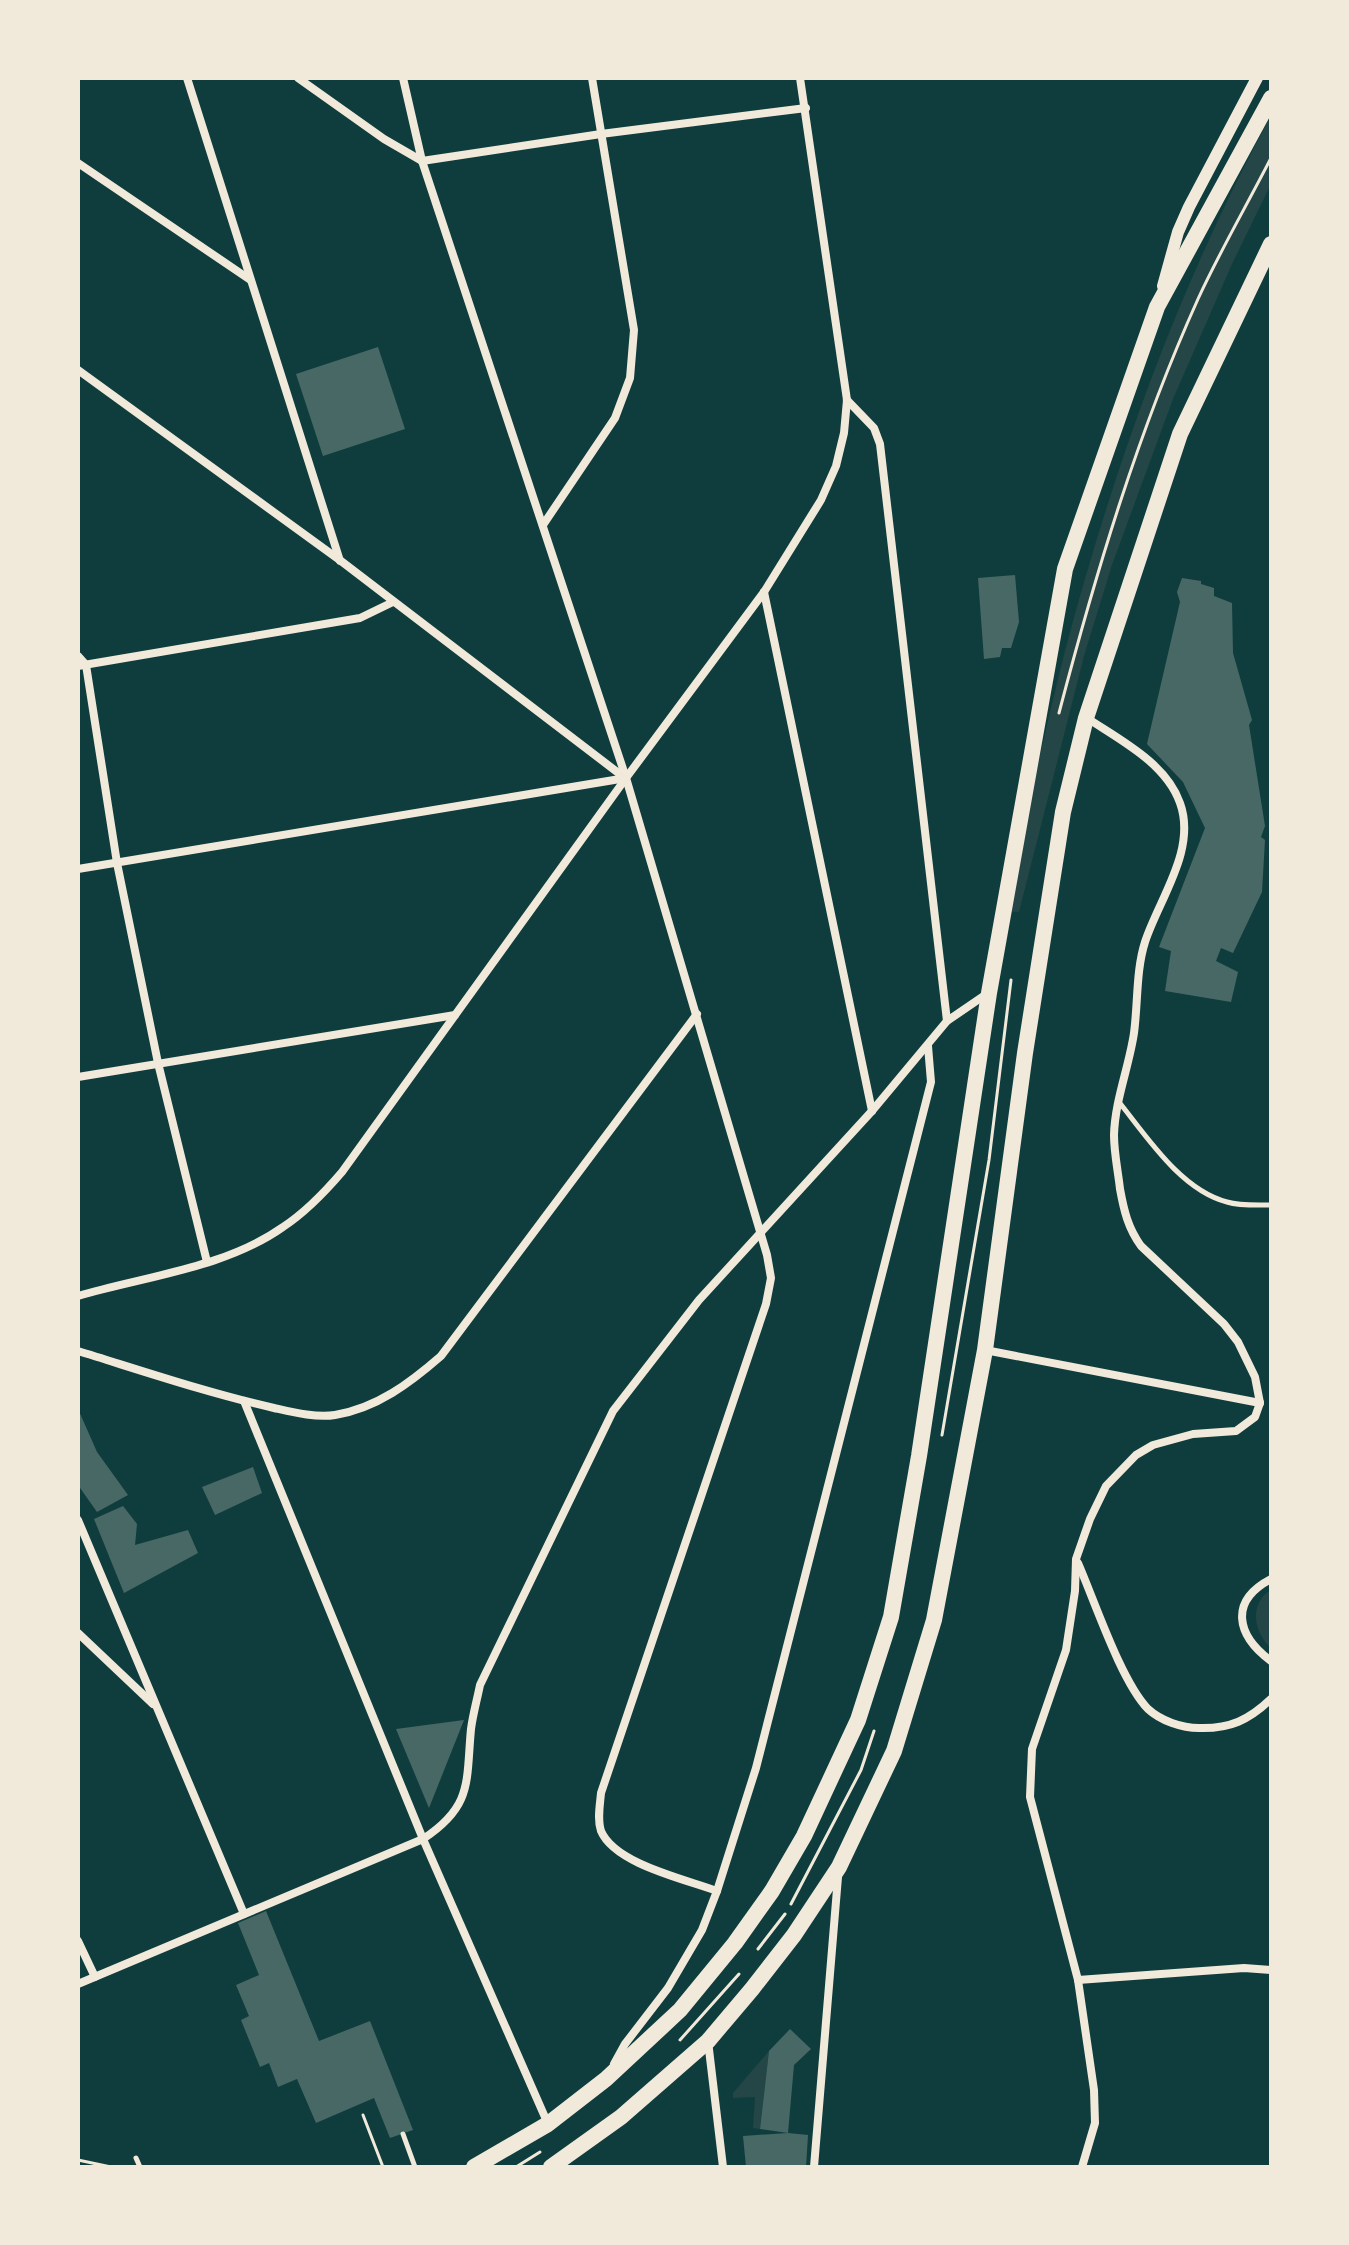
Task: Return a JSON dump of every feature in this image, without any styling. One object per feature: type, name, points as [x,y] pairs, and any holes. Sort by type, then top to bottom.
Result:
[{"type":"main road","points":[[474,2167],[548,2124],[606,2079],[680,2010],[757,1912],[804,1836],[858,1720],[891,1617],[919,1456],[989,993],[1065,569],[1157,307],[1271,98]]},
{"type":"main road","points":[[551,2167],[621,2117],[708,2041],[794,1935],[839,1867],[894,1751],[934,1620],[985,1350],[1025,1053],[1063,812],[1086,718],[1180,434],[1271,244]]},
{"type":"street","points":[[187,78],[341,561]]},
{"type":"street","points":[[298,78],[384,139],[422,161],[806,108]]},
{"type":"street","points":[[403,78],[422,161],[626,778],[761,1232],[771,1278],[766,1304],[601,1793],[599,1812],[601,1830],[612,1847],[627,1858],[717,1891]]},
{"type":"street","points":[[543,525],[615,418],[630,378],[634,330],[592,78]]},
{"type":"street","points":[[78,1296],[248,1248],[282,1229],[311,1206],[342,1172],[764,592],[821,500],[836,466],[844,433],[847,400],[800,78]]},
{"type":"street","points":[[1157,307],[1178,232],[1257,78]]},
{"type":"street","points":[[78,163],[249,279]]},
{"type":"street","points":[[78,370],[341,561],[626,778]]},
{"type":"street","points":[[847,400],[874,428],[880,444],[947,1021]]},
{"type":"street","points":[[764,592],[872,1111]]},
{"type":"street","points":[[82,665],[360,618],[393,602]]},
{"type":"street","points":[[78,656],[158,1063],[207,1262]]},
{"type":"street","points":[[1082,2167],[1091,2141],[1094,2104],[1078,1980],[1030,1797],[1030,1771],[1036,1736],[1066,1650],[1075,1591],[1076,1559],[1101,1495],[1136,1455],[1170,1439],[1236,1431],[1255,1417],[1260,1403],[1255,1377],[1238,1342],[1224,1324],[1141,1246],[1130,1231],[1124,1210],[1114,1134],[1118,1101],[1133,1042],[1144,945],[1177,866],[1185,831],[1184,815],[1165,777],[1130,747],[1086,718]]},
{"type":"street","points":[[78,869],[626,778]]},
{"type":"street","points":[[78,1984],[423,1839],[444,1825],[461,1799],[469,1776],[472,1727],[480,1685],[613,1411],[699,1300],[872,1111],[947,1021],[989,993]]},
{"type":"street","points":[[78,1351],[244,1401],[292,1412],[332,1415],[367,1406],[408,1384],[451,1343],[697,1014]]},
{"type":"street","points":[[78,1077],[455,1015]]},
{"type":"street","points":[[606,2079],[625,2044],[668,1988],[702,1930],[756,1768],[931,1082],[928,1046]]},
{"type":"street","points":[[985,1350],[1260,1403]]},
{"type":"street","points":[[244,1401],[423,1839],[548,2124]]},
{"type":"street","points":[[78,1520],[155,1706],[250,1914]]},
{"type":"street","points":[[1076,1559],[1130,1682],[1148,1709],[1160,1718],[1193,1728],[1229,1727],[1245,1721],[1271,1699]]},
{"type":"street","points":[[1271,1579],[1245,1600],[1241,1613],[1254,1646],[1271,1661]]},
{"type":"street","points":[[78,1633],[155,1706]]},
{"type":"street","points":[[814,2167],[839,1867]]},
{"type":"street","points":[[78,1941],[95,1977]]},
{"type":"street","points":[[1078,1980],[1244,1968],[1271,1970]]},
{"type":"street","points":[[708,2041],[723,2167]]},
{"type":"lane","points":[[1118,1101],[1156,1147],[1196,1187],[1228,1203],[1271,1205]]},
{"type":"lane","points":[[403,2134],[415,2167]]},
{"type":"lane","points":[[136,2158],[140,2167]]},
{"type":"path","points":[[363,2115],[383,2167]]},
{"type":"path","points":[[78,2160],[111,2167]]},
{"type":"shaded area","points":[[1271,116],[1271,184],[1173,399],[1112,565],[1084,656],[1019,912],[1006,911],[1065,651],[1127,445],[1178,310]]},
{"type":"shaded area","points":[[1271,1590],[1271,1648],[1260,1634],[1256,1618],[1259,1602]]},
{"type":"shaded area","points":[[769,2051],[760,2129],[753,2128],[755,2097],[733,2098],[733,2093]]},
{"type":"building","points":[[378,347],[405,429],[323,456],[296,374]]},
{"type":"building","points":[[1015,575],[1019,622],[1011,648],[1002,648],[1000,657],[984,659],[978,578]]},
{"type":"building","points":[[1182,578],[1201,581],[1201,584],[1214,588],[1214,596],[1232,603],[1233,653],[1252,720],[1249,725],[1265,826],[1261,837],[1265,840],[1262,892],[1233,953],[1221,948],[1216,961],[1238,972],[1231,1002],[1165,991],[1171,951],[1159,947],[1205,828],[1183,782],[1147,744],[1180,602],[1177,592]]},
{"type":"building","points":[[78,1409],[97,1452],[128,1495],[97,1512],[78,1485]]},
{"type":"building","points":[[253,1467],[262,1493],[215,1515],[202,1487]]},
{"type":"building","points":[[123,1506],[137,1524],[135,1545],[188,1530],[198,1553],[124,1593],[94,1519]]},
{"type":"building","points":[[464,1720],[429,1808],[396,1729]]},
{"type":"building","points":[[266,1911],[319,2041],[370,2021],[413,2130],[390,2138],[374,2098],[316,2123],[297,2079],[278,2087],[269,2063],[260,2067],[241,2020],[249,2016],[236,1985],[259,1975],[238,1923]]},
{"type":"building","points":[[790,2029],[811,2049],[794,2065],[788,2133],[760,2129],[769,2051]]},
{"type":"building","points":[[808,2135],[806,2167],[746,2167],[743,2136]]}]
